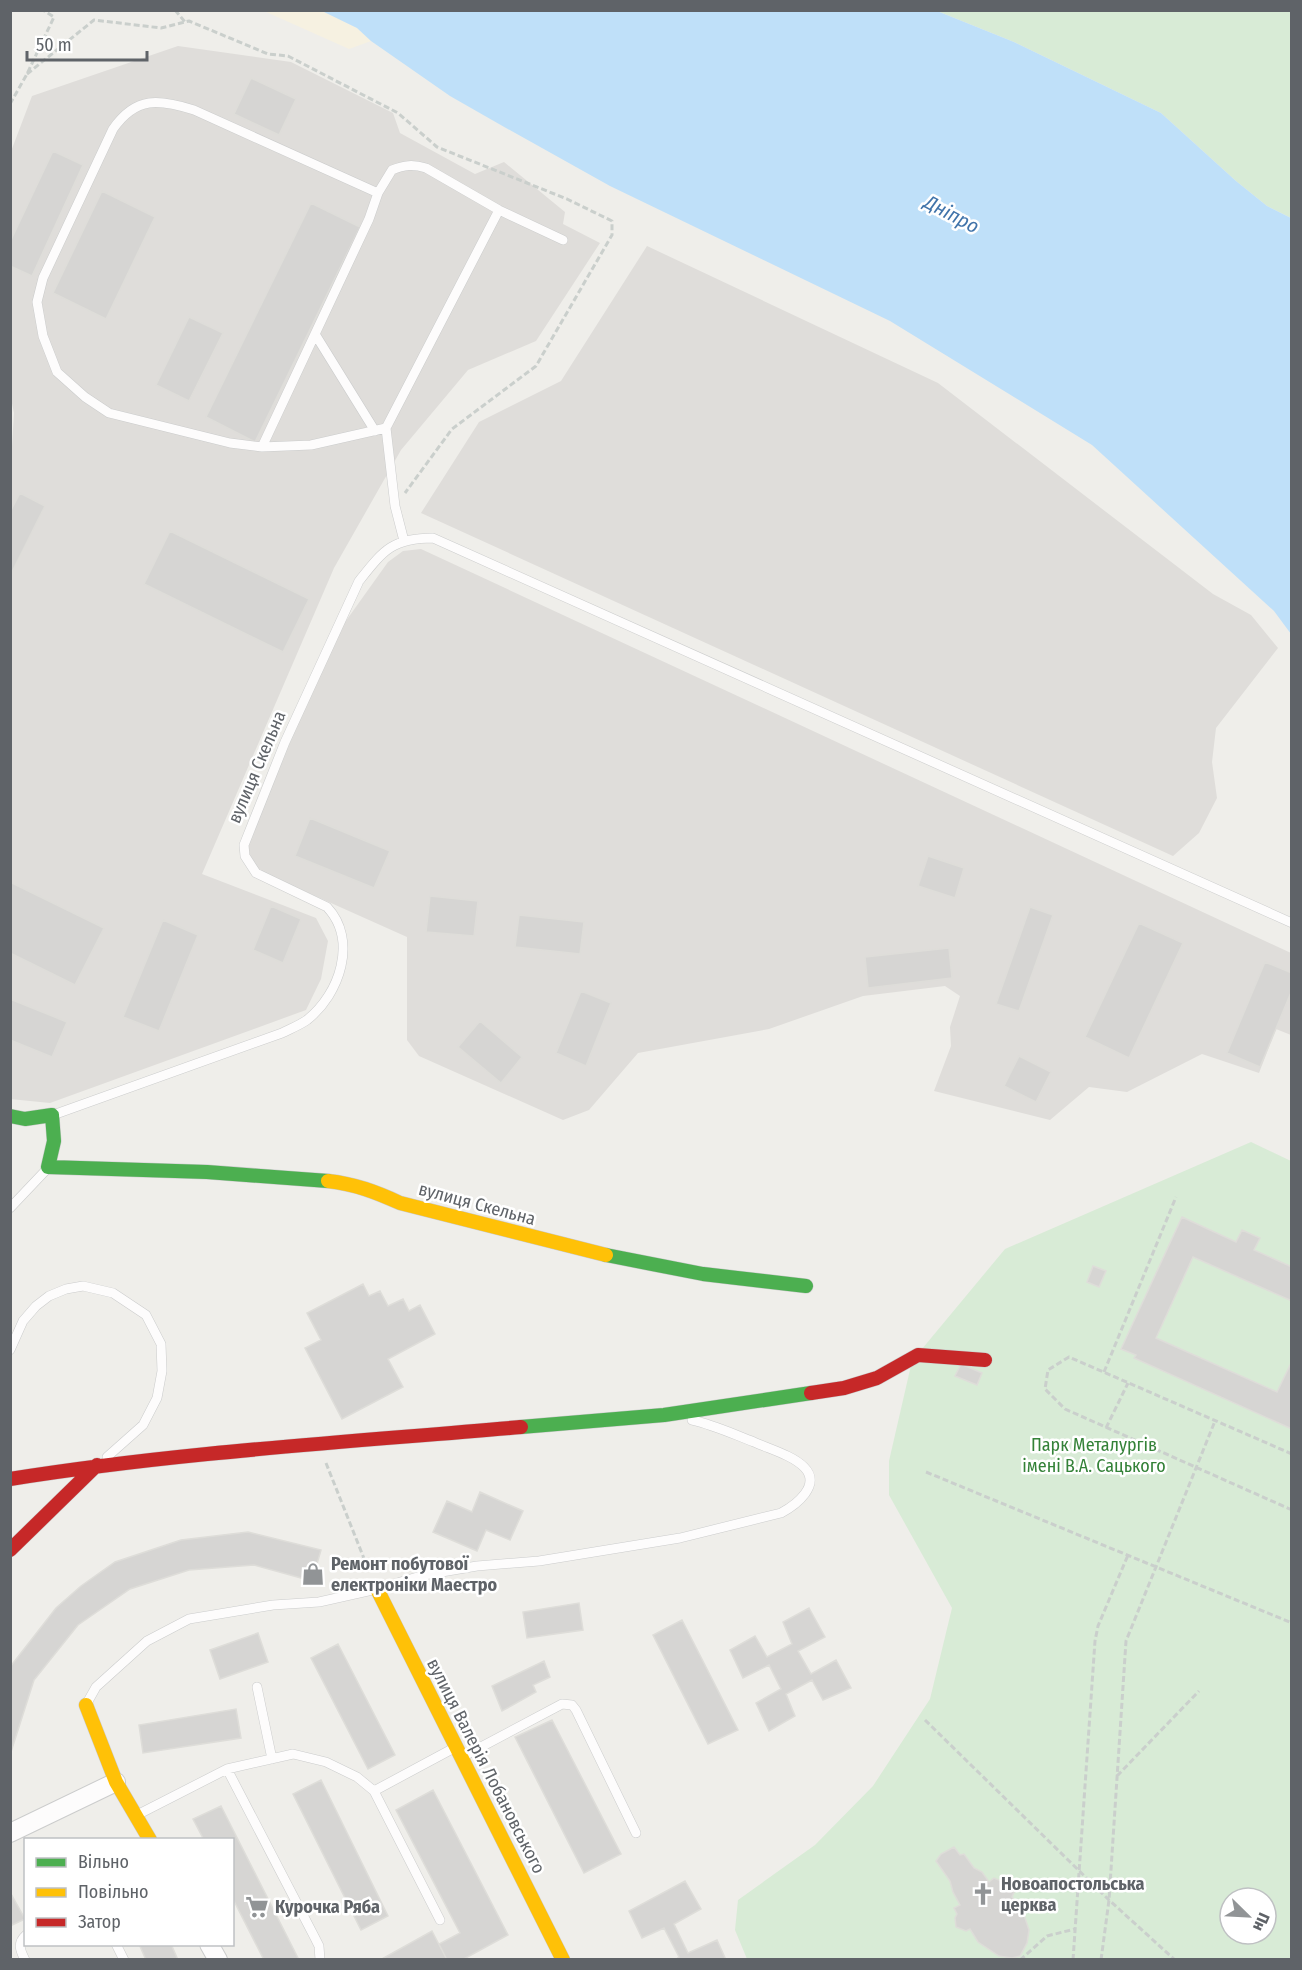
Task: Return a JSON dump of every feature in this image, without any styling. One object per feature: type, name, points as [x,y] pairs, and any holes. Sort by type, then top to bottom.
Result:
[{"type":"street","name":"вулиця Скельна","points":[[10,1116],[25,1119],[52,1115]]},
{"type":"street","points":[[48,1167],[54,1152],[56,1134],[52,1115]]},
{"type":"street","name":"вулиця Скельна","points":[[48,1167],[207,1172],[348,1183],[369,1188],[400,1203],[571,1247],[756,1283],[806,1286]]},
{"type":"street","points":[[10,1479],[168,1457],[664,1414],[844,1388],[877,1377],[918,1355],[985,1360]]},
{"type":"street","points":[[10,1550],[98,1465]]},
{"type":"street","name":"вулиця Валерія Лобановського","points":[[377,1589],[560,1958]]},
{"type":"street","points":[[86,1705],[116,1782],[149,1838]]},
{"type":"street","points":[[10,1833],[116,1782]]},
{"type":"street","points":[[210,1946],[218,1959]]},
{"type":"lane","points":[[378,193],[194,110],[169,102],[154,101],[139,105],[122,117],[113,129],[43,278],[38,302],[43,336],[57,372],[85,397],[109,413],[230,443],[262,447],[311,445],[386,429]]},
{"type":"lane","points":[[262,447],[369,219],[378,193],[392,170],[416,165],[426,168],[499,210],[563,240]]},
{"type":"lane","points":[[404,541],[395,506],[386,429],[499,210]]},
{"type":"lane","points":[[315,333],[375,431]]},
{"type":"lane","name":"вулиця Скельна","points":[[52,1115],[282,1033],[306,1021],[328,998],[343,958],[344,944],[340,926],[327,907],[256,873],[245,856],[244,844],[285,742],[359,581],[375,561],[395,543],[412,538],[433,538],[1292,923]]},
{"type":"lane","points":[[10,1208],[48,1167]]},
{"type":"lane","points":[[10,1350],[23,1321],[36,1306],[49,1296],[66,1289],[83,1286],[113,1293],[146,1315],[161,1344],[162,1371],[157,1398],[143,1425],[98,1465]]},
{"type":"lane","points":[[86,1705],[96,1687],[147,1641],[189,1619],[273,1605],[319,1602],[377,1589],[424,1575],[477,1566],[539,1561],[680,1538],[781,1513],[799,1502],[808,1488],[810,1481],[803,1465],[783,1454],[708,1424],[664,1414]]},
{"type":"lane","points":[[257,1687],[272,1759]]},
{"type":"lane","points":[[374,1791],[562,1704],[572,1705],[636,1833]]},
{"type":"lane","points":[[136,1815],[227,1769],[293,1754],[326,1762],[357,1777],[374,1791],[440,1920]]},
{"type":"lane","points":[[227,1769],[319,1946],[320,1959]]},
{"type":"lane","points":[[24,1937],[20,1941],[20,1946],[25,1959]]},
{"type":"path","points":[[10,104],[54,17],[43,10]]},
{"type":"path","points":[[175,10],[185,22]]},
{"type":"path","points":[[1104,1372],[1176,1197]]},
{"type":"path","points":[[1292,1454],[1069,1357],[1048,1370],[1045,1389],[1065,1409],[1292,1510]]},
{"type":"path","points":[[1106,1428],[1128,1383]]},
{"type":"path","points":[[1101,1959],[1109,1900],[1126,1641],[1215,1420]]},
{"type":"path","points":[[318,1444],[377,1589]]},
{"type":"path","points":[[926,1472],[1292,1623]]},
{"type":"path","points":[[1073,1959],[1096,1634],[1128,1555]]},
{"type":"path","points":[[1117,1776],[1199,1691]]},
{"type":"path","points":[[925,1720],[1109,1900],[1175,1959]]},
{"type":"path","points":[[1020,1959],[1047,1936],[1075,1929]]},
{"type":"shaded area","points":[[178,46],[291,62],[393,113],[400,133],[475,174],[504,162],[565,212],[563,224],[600,243],[536,341],[468,370],[401,450],[334,568],[202,874],[316,918],[328,941],[321,979],[306,1010],[50,1103],[10,1099],[10,480],[14,413],[10,394],[10,154],[32,96]]},
{"type":"shaded area","points":[[647,246],[938,383],[1213,594],[1251,615],[1278,648],[1216,728],[1212,762],[1217,798],[1199,833],[1173,856],[421,513],[479,422],[561,381]]},
{"type":"shaded area","points":[[421,549],[1291,953],[1291,1035],[1276,1029],[1259,1073],[1202,1054],[1127,1092],[1089,1087],[1050,1120],[934,1091],[951,1046],[950,1027],[960,996],[945,986],[863,996],[769,1029],[638,1053],[589,1110],[563,1120],[419,1056],[407,1040],[407,937],[255,869],[242,850],[333,639],[388,562],[403,551]]},
{"type":"green space","points":[[937,11],[1291,11],[1291,218],[1267,206],[1236,181],[1161,113],[1014,42]]},
{"type":"green space","name":"Парк Металургів імені В.А. Сацького","points":[[1251,1142],[1291,1161],[1291,1959],[747,1959],[735,1930],[738,1900],[815,1845],[873,1786],[930,1699],[952,1608],[889,1495],[889,1461],[912,1361],[1005,1249]]},
{"type":"sand","points":[[264,11],[322,11],[357,28],[371,41],[349,49]]},
{"type":"water","name":"Дніпро","points":[[322,11],[937,11],[1014,42],[1161,113],[1236,181],[1267,206],[1291,218],[1291,634],[1274,611],[1092,445],[890,321],[610,186],[506,128],[450,96],[371,41],[357,28]]},
{"type":"building","points":[[251,78],[296,99],[279,135],[234,114]]},
{"type":"building","points":[[53,151],[83,165],[32,276],[10,266],[10,242]]},
{"type":"building","points":[[102,191],[155,217],[106,319],[53,293]]},
{"type":"building","points":[[311,203],[360,227],[255,442],[206,417]]},
{"type":"building","points":[[189,317],[223,333],[189,401],[156,385]]},
{"type":"building","points":[[20,493],[45,506],[10,576],[10,512]]},
{"type":"building","points":[[170,531],[309,599],[283,652],[144,584]]},
{"type":"building","points":[[310,818],[390,851],[374,888],[295,856]]},
{"type":"building","points":[[928,856],[964,868],[955,898],[918,886]]},
{"type":"building","points":[[10,882],[104,928],[75,985],[10,953]]},
{"type":"building","points":[[430,896],[478,901],[474,936],[426,932]]},
{"type":"building","points":[[271,906],[301,919],[283,963],[253,950]]},
{"type":"building","points":[[1030,907],[1053,915],[1019,1011],[996,1004]]},
{"type":"building","points":[[519,915],[584,922],[580,954],[515,947]]},
{"type":"building","points":[[163,920],[198,935],[159,1031],[123,1017]]},
{"type":"building","points":[[1139,923],[1183,943],[1129,1058],[1085,1037]]},
{"type":"building","points":[[949,948],[952,978],[868,988],[865,957]]},
{"type":"building","points":[[1265,962],[1292,973],[1292,990],[1260,1067],[1227,1053]]},
{"type":"building","points":[[581,991],[611,1003],[586,1066],[556,1053]]},
{"type":"building","points":[[10,999],[67,1022],[52,1057],[10,1040]]},
{"type":"building","points":[[480,1021],[522,1057],[501,1083],[458,1047]]},
{"type":"building","points":[[1019,1056],[1051,1072],[1036,1102],[1004,1086]]},
{"type":"building","points":[[1182,1217],[1236,1242],[1242,1230],[1260,1238],[1254,1250],[1292,1267],[1292,1301],[1193,1257],[1156,1338],[1277,1392],[1292,1361],[1292,1429],[1134,1358],[1136,1355],[1121,1349]]},
{"type":"building","points":[[1093,1266],[1106,1271],[1099,1287],[1087,1282]]},
{"type":"building","points":[[363,1284],[369,1296],[380,1291],[388,1306],[403,1299],[409,1311],[420,1305],[435,1334],[388,1359],[403,1387],[342,1419],[305,1348],[321,1340],[307,1313]]},
{"type":"building","points":[[961,1364],[982,1373],[977,1385],[955,1376]]},
{"type":"building","points":[[480,1492],[523,1511],[510,1540],[486,1530],[477,1551],[433,1532],[447,1501],[472,1512]]},
{"type":"building","points":[[248,1532],[321,1550],[312,1581],[254,1565],[189,1570],[130,1589],[78,1625],[34,1680],[10,1755],[10,1667],[56,1608],[81,1586],[115,1562],[181,1540]]},
{"type":"building","points":[[579,1603],[583,1630],[527,1638],[523,1612]]},
{"type":"building","points":[[809,1608],[825,1637],[798,1651],[811,1674],[836,1660],[851,1688],[823,1700],[812,1680],[786,1694],[795,1716],[769,1731],[756,1703],[781,1689],[769,1665],[743,1678],[730,1650],[755,1636],[767,1657],[792,1644],[783,1622]]},
{"type":"building","points":[[682,1620],[738,1730],[708,1744],[653,1635]]},
{"type":"building","points":[[258,1633],[268,1662],[220,1679],[210,1650]]},
{"type":"building","points":[[338,1644],[395,1755],[368,1769],[311,1658]]},
{"type":"building","points":[[544,1661],[550,1677],[533,1685],[536,1692],[502,1711],[492,1686]]},
{"type":"building","points":[[236,1709],[241,1738],[143,1753],[139,1725]]},
{"type":"building","points":[[552,1720],[621,1854],[584,1873],[515,1737]]},
{"type":"building","points":[[321,1780],[388,1916],[361,1930],[293,1794]]},
{"type":"building","points":[[433,1790],[508,1935],[462,1960],[447,1960],[439,1944],[460,1933],[396,1810]]},
{"type":"building","points":[[221,1806],[299,1960],[264,1960],[234,1901],[234,1838],[203,1838],[193,1819]]},
{"type":"building","points":[[954,1847],[960,1855],[964,1854],[974,1868],[982,1872],[989,1882],[994,1878],[1001,1881],[1004,1879],[1014,1885],[1012,1897],[1023,1912],[1029,1930],[1027,1943],[1020,1956],[1012,1958],[999,1956],[978,1942],[970,1929],[966,1931],[956,1927],[957,1914],[954,1908],[960,1905],[950,1881],[936,1861],[941,1854]]},
{"type":"building","points":[[685,1881],[701,1909],[674,1924],[688,1953],[717,1940],[726,1960],[675,1960],[679,1957],[664,1928],[642,1938],[629,1911]]},
{"type":"building","points":[[10,1892],[24,1919],[10,1926]]},
{"type":"building","points":[[432,1931],[447,1960],[380,1960]]},
{"type":"building","points":[[140,1946],[172,1946],[178,1960],[146,1960]]},
{"type":"traffic: fast","points":[[10,1116],[25,1119],[52,1115],[54,1141],[48,1167],[207,1172],[328,1181]]},
{"type":"traffic: fast","points":[[606,1255],[703,1274],[806,1286]]},
{"type":"traffic: fast","points":[[521,1427],[664,1415],[811,1393]]},
{"type":"traffic: slow","points":[[328,1181],[365,1189],[400,1203],[606,1255]]},
{"type":"traffic: slow","points":[[377,1589],[563,1960]]},
{"type":"traffic: slow","points":[[86,1705],[116,1782],[149,1838]]},
{"type":"traffic: jam","points":[[811,1393],[844,1388],[877,1378],[918,1355],[985,1360]]},
{"type":"traffic: jam","points":[[10,1479],[201,1455],[521,1427]]},
{"type":"traffic: jam","points":[[10,1550],[97,1465]]},
{"type":"place","name":"Ремонт побутової електроніки Маестро","points":[[313,1574]]},
{"type":"place","name":"Новоапостольська церква","points":[[983,1894]]},
{"type":"place","name":"Курочка Ряба","points":[[257,1907]]}]
